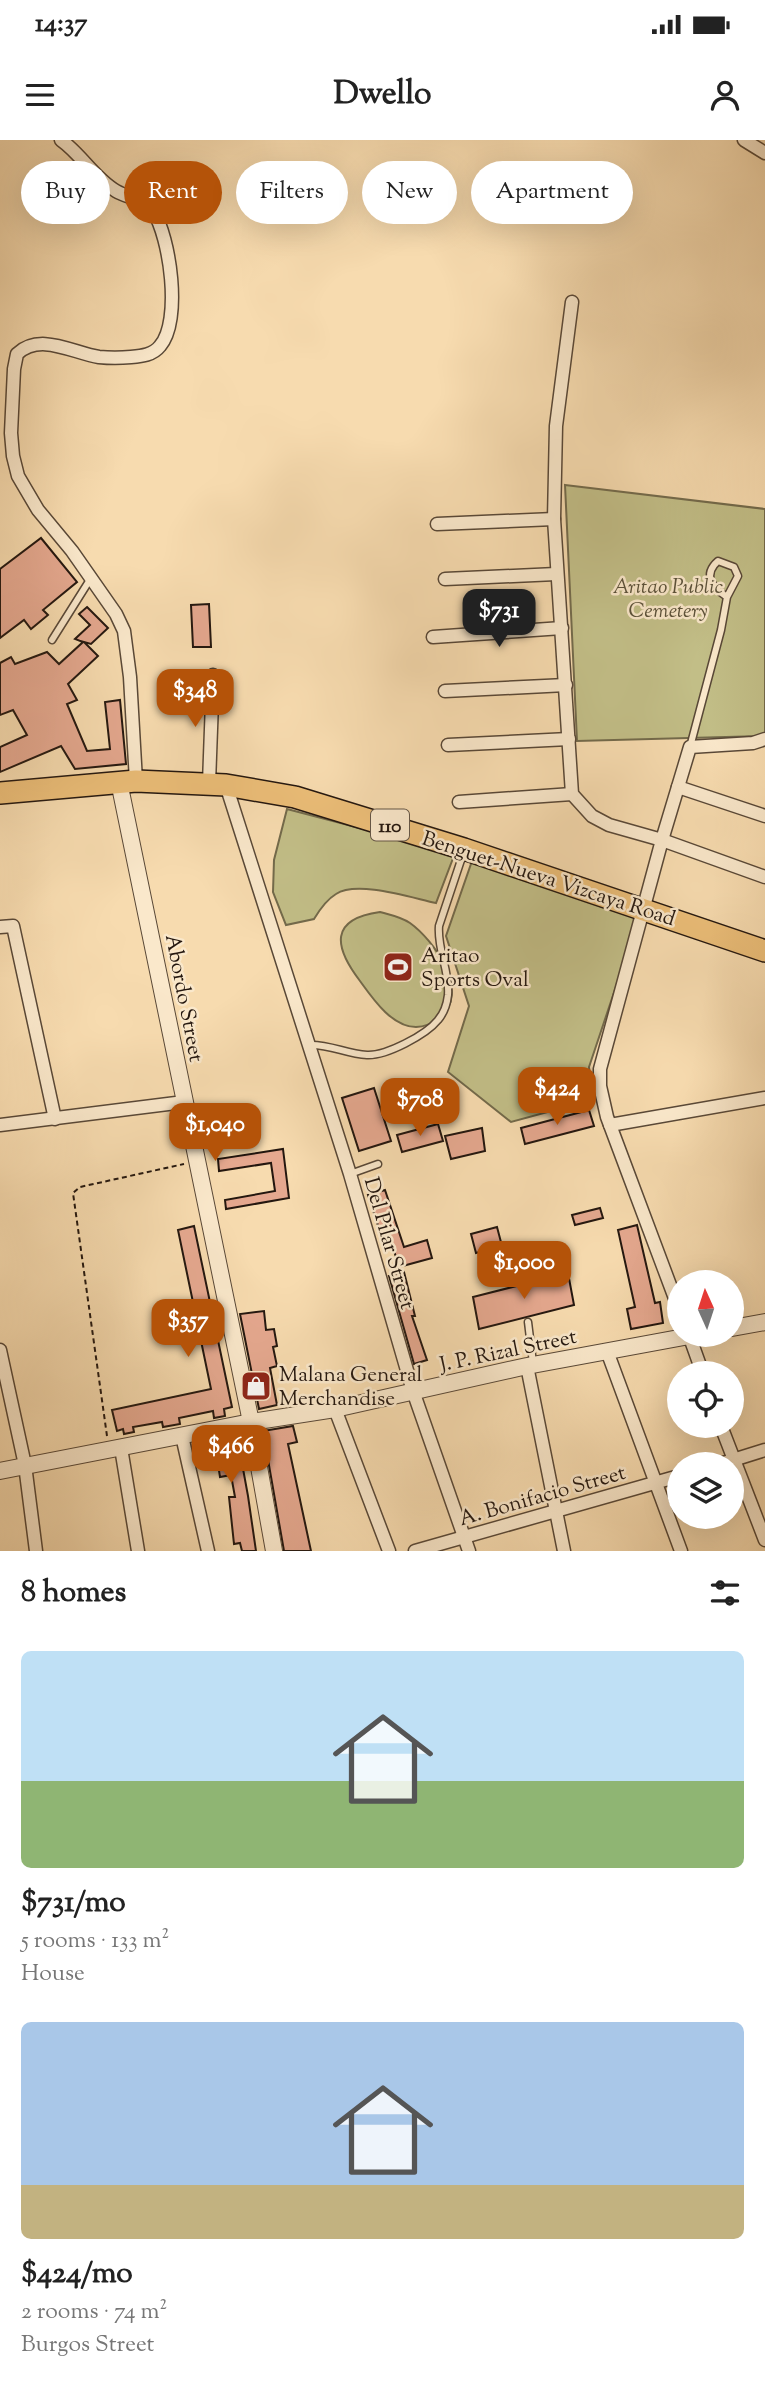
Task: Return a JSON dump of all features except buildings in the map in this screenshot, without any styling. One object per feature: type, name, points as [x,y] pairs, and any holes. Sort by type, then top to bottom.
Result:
[{"type":"main road","name":"Benguet-Nueva Vizcaya Road","points":[[0,793],[127,782],[217,784],[295,797],[464,849],[765,951]]},
{"type":"street","points":[[61,140],[82,157],[109,186],[150,208],[159,224],[168,255],[172,287],[169,331],[160,346],[149,354],[121,358],[98,357],[47,344],[22,349],[15,360],[11,433],[18,476],[38,510],[116,614],[124,631],[130,677],[127,782]]},
{"type":"street","points":[[744,140],[765,152]]},
{"type":"street","points":[[572,302],[556,426],[554,519],[572,794],[592,816],[609,825],[662,840],[765,877]]},
{"type":"street","points":[[438,524],[554,519]]},
{"type":"street","points":[[445,579],[556,574]]},
{"type":"street","points":[[433,637],[562,628]]},
{"type":"street","name":"Del Pilar Street","points":[[213,676],[217,784],[309,1045],[350,1174],[413,1391],[470,1551]]},
{"type":"street","points":[[445,691],[566,685]]},
{"type":"street","points":[[448,746],[569,738]]},
{"type":"street","points":[[667,1277],[610,1125],[600,1086],[600,1069],[690,747],[753,743],[765,739]]},
{"type":"street","name":"Abordo Street","points":[[127,782],[184,1102],[251,1422],[274,1551]]},
{"type":"street","points":[[678,787],[765,816]]},
{"type":"street","points":[[459,802],[572,794]]},
{"type":"street","points":[[0,927],[13,926],[55,1119]]},
{"type":"street","points":[[610,1125],[765,1098]]},
{"type":"street","points":[[0,1125],[184,1102]]},
{"type":"street","points":[[744,1326],[765,1322]]},
{"type":"street","name":"J. P. Rizal Street","points":[[0,1471],[251,1422],[335,1409],[530,1366],[667,1340]]},
{"type":"street","points":[[0,1350],[25,1465],[36,1551]]},
{"type":"street","points":[[607,1351],[681,1551]]},
{"type":"street","points":[[530,1366],[564,1551]]},
{"type":"street","points":[[335,1409],[389,1551]]},
{"type":"street","points":[[182,1436],[208,1551]]},
{"type":"street","points":[[115,1450],[138,1551]]},
{"type":"street","points":[[744,1457],[765,1450]]},
{"type":"street","name":"A. Bonifacio Street","points":[[415,1551],[667,1479]]},
{"type":"street","points":[[744,1487],[765,1539]]},
{"type":"lane","points":[[690,747],[727,597],[735,584],[737,572],[734,567],[718,561],[711,572],[712,585],[727,597]]},
{"type":"lane","points":[[52,640],[91,578]]},
{"type":"lane","points":[[309,1045],[329,1045],[359,1054],[373,1055],[404,1044],[439,1019],[445,1009],[448,994],[447,975],[438,939],[439,926],[464,849]]},
{"type":"lane","points":[[350,1174],[378,1164]]},
{"type":"lane","points":[[528,1322],[530,1366]]},
{"type":"path","points":[[115,1450],[73,1192],[80,1187],[196,1161]]},
{"type":"green space","name":"Aritao Public Cemetery","points":[[565,485],[765,509],[763,736],[577,741]]},
{"type":"green space","points":[[287,809],[455,853],[436,903],[371,889],[345,890],[329,899],[314,919],[286,925],[273,892],[274,860]]},
{"type":"green space","points":[[472,861],[641,912],[589,1067],[592,1100],[511,1122],[448,1072],[469,1006],[446,936]]},
{"type":"green space","name":"Aritao Sports Oval","points":[[380,912],[410,923],[429,941],[446,967],[452,995],[449,1007],[429,1024],[420,1027],[407,1026],[391,1017],[371,996],[345,957],[341,946],[344,928],[363,916]]},
{"type":"place","name":"Aritao Sports Oval","points":[[398,967]]},
{"type":"place","name":"Malana General Merchandise","points":[[256,1386]]}]
